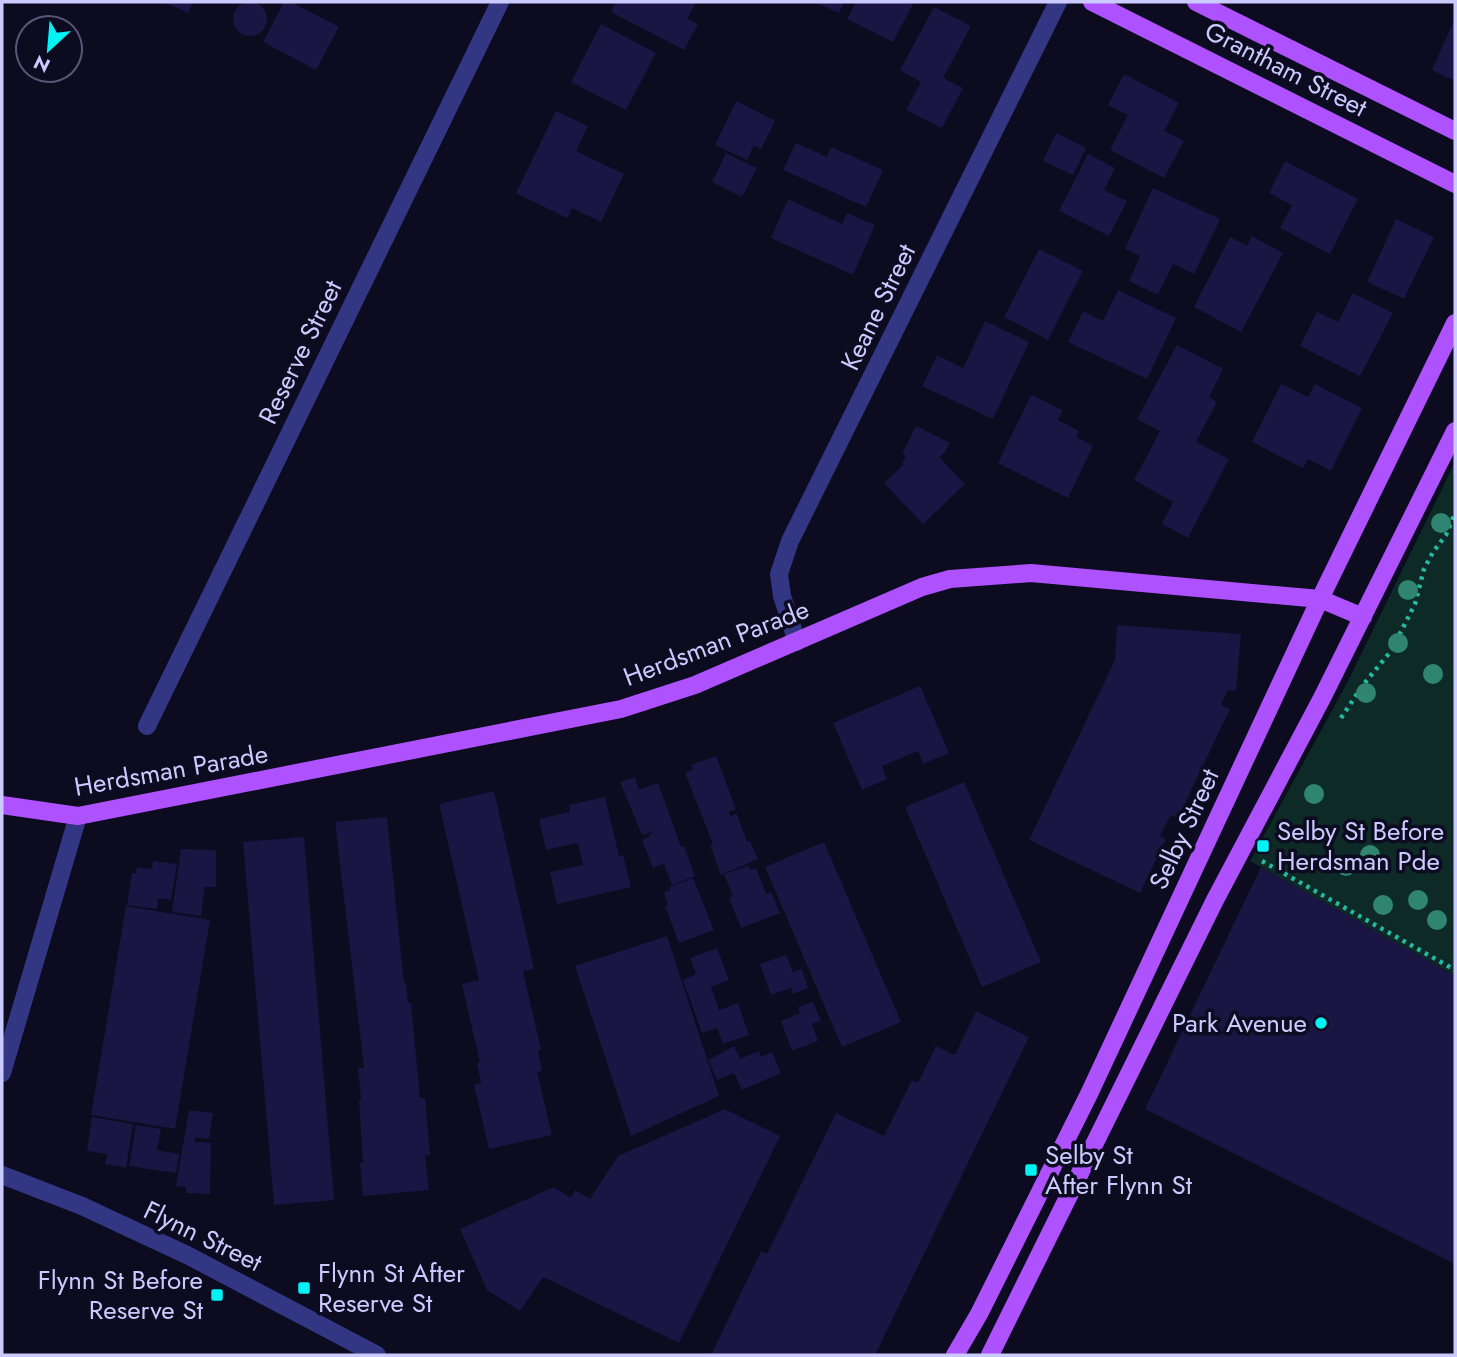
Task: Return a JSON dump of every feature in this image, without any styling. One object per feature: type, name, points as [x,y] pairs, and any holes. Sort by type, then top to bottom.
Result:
[{"type":"main road","name":"Grantham Street","points":[[1092,2],[1455,184]]},
{"type":"main road","name":"Grantham Street","points":[[1196,2],[1455,131]]},
{"type":"main road","name":"Selby Street","points":[[955,1355],[979,1314],[1089,1094],[1320,599],[1455,323]]},
{"type":"main road","points":[[990,1355],[1215,900],[1363,617],[1455,431]]},
{"type":"main road","name":"Herdsman Parade","points":[[2,805],[78,817],[621,709],[695,685],[922,587],[950,579],[1031,573],[1320,599],[1363,617]]},
{"type":"street","name":"Reserve Street","points":[[147,726],[500,2]]},
{"type":"street","name":"Keane Street","points":[[797,642],[780,585],[779,574],[787,550],[1058,2]]},
{"type":"street","points":[[2,1073],[78,817]]},
{"type":"street","name":"Flynn Street","points":[[2,1175],[82,1206],[189,1256],[377,1355]]},
{"type":"path","points":[[1341,718],[1363,685],[1391,651],[1415,604],[1424,569],[1446,534],[1455,513]]},
{"type":"path","points":[[1266,848],[1259,860],[1455,970]]},
{"type":"green space","points":[[1455,462],[1455,976],[1250,861],[1349,679]]},
{"type":"building","points":[[164,2],[193,2],[188,13]]},
{"type":"building","points":[[250,2],[262,7],[267,19],[262,31],[250,36],[238,31],[233,19],[238,7]]},
{"type":"building","points":[[284,2],[291,2],[339,27],[316,70],[263,42]]},
{"type":"building","points":[[616,2],[696,2],[687,19],[698,24],[684,50],[611,12]]},
{"type":"building","points":[[814,2],[844,2],[839,13]]},
{"type":"building","points":[[856,2],[914,2],[893,42],[847,19]]},
{"type":"building","points":[[934,7],[971,26],[943,78],[963,88],[942,128],[906,110],[921,82],[900,70]]},
{"type":"building","points":[[1455,18],[1455,81],[1432,70]]},
{"type":"building","points":[[601,24],[656,53],[626,110],[571,82]]},
{"type":"building","points":[[1124,74],[1179,103],[1164,131],[1184,141],[1164,178],[1110,150],[1128,115],[1108,105]]},
{"type":"building","points":[[736,101],[775,121],[761,149],[754,145],[747,160],[715,145]]},
{"type":"building","points":[[556,111],[588,126],[576,151],[624,174],[601,222],[572,208],[567,218],[516,193]]},
{"type":"building","points":[[1056,133],[1086,148],[1073,175],[1043,161]]},
{"type":"building","points":[[796,143],[827,157],[831,147],[883,170],[866,207],[783,170]]},
{"type":"building","points":[[726,153],[757,168],[742,197],[712,182]]},
{"type":"building","points":[[1088,154],[1115,168],[1104,190],[1127,201],[1109,236],[1059,211]]},
{"type":"building","points":[[1285,161],[1358,199],[1330,254],[1280,228],[1292,205],[1269,193]]},
{"type":"building","points":[[1153,188],[1220,219],[1194,274],[1173,264],[1158,295],[1129,281],[1140,256],[1125,249]]},
{"type":"building","points":[[788,199],[842,224],[847,213],[875,225],[853,275],[771,238]]},
{"type":"building","points":[[1396,219],[1434,237],[1404,299],[1367,282]]},
{"type":"building","points":[[1252,236],[1283,253],[1241,332],[1194,307],[1230,237],[1247,246]]},
{"type":"building","points":[[1039,249],[1083,271],[1048,340],[1004,317]]},
{"type":"building","points":[[1118,290],[1176,318],[1147,379],[1068,342],[1083,311],[1103,321]]},
{"type":"building","points":[[1353,293],[1393,313],[1360,376],[1300,346],[1317,312],[1338,322]]},
{"type":"building","points":[[985,321],[1029,342],[993,419],[922,386],[937,355],[963,368]]},
{"type":"building","points":[[1177,345],[1223,369],[1209,397],[1217,402],[1196,442],[1229,459],[1188,538],[1162,524],[1173,502],[1134,480],[1160,431],[1137,419]]},
{"type":"building","points":[[1281,384],[1308,397],[1315,384],[1362,408],[1331,471],[1308,459],[1303,468],[1252,442]]},
{"type":"building","points":[[1031,395],[1063,410],[1058,420],[1079,431],[1076,437],[1093,446],[1068,498],[998,463]]},
{"type":"building","points":[[916,426],[950,443],[939,457],[965,484],[923,524],[884,483],[904,464],[902,463],[906,456],[902,454]]},
{"type":"building","points":[[1117,625],[1241,634],[1236,691],[1228,690],[1221,705],[1230,709],[1178,818],[1171,815],[1160,836],[1166,839],[1140,893],[1029,840],[1115,660]]},
{"type":"building","points":[[920,686],[949,753],[923,764],[918,751],[882,766],[887,779],[862,790],[833,723]]},
{"type":"building","points":[[716,756],[736,809],[729,812],[730,816],[737,814],[747,842],[750,841],[758,859],[721,875],[710,845],[713,844],[685,773],[693,770],[691,765]]},
{"type":"building","points":[[635,777],[639,790],[658,783],[681,847],[684,846],[695,876],[672,885],[664,864],[653,868],[642,840],[662,829],[642,835],[620,782]]},
{"type":"building","points":[[964,782],[1041,962],[982,987],[905,807]]},
{"type":"building","points":[[494,791],[534,969],[523,971],[541,1050],[538,1051],[542,1071],[537,1072],[552,1135],[489,1149],[474,1085],[481,1083],[477,1063],[480,1063],[462,984],[479,980],[439,804]]},
{"type":"building","points":[[605,797],[619,856],[623,855],[631,887],[557,904],[550,872],[583,865],[578,843],[546,850],[539,819],[570,812],[569,805]]},
{"type":"building","points":[[387,817],[404,983],[406,982],[408,1003],[411,1003],[420,1098],[425,1098],[430,1155],[425,1155],[429,1190],[363,1196],[358,1068],[364,1068],[335,822]]},
{"type":"building","points":[[304,837],[334,1200],[274,1205],[243,842]]},
{"type":"building","points":[[824,842],[901,1022],[842,1047],[765,867]]},
{"type":"building","points":[[181,849],[216,850],[216,887],[205,887],[201,916],[172,912]]},
{"type":"building","points":[[153,861],[177,864],[171,900],[158,898],[157,909],[127,905],[132,873],[136,873],[137,867],[152,869]]},
{"type":"building","points":[[748,866],[750,870],[756,868],[766,894],[771,892],[780,913],[741,928],[729,898],[733,896],[724,874]]},
{"type":"building","name":"Park Avenue","points":[[1261,867],[1455,976],[1453,1263],[1145,1109]]},
{"type":"building","points":[[693,878],[714,930],[679,943],[665,906],[668,905],[664,892],[670,890],[669,887]]},
{"type":"building","points":[[126,906],[210,920],[175,1129],[91,1115]]},
{"type":"building","points":[[667,936],[719,1096],[631,1136],[575,966]]},
{"type":"building","points":[[717,948],[729,980],[711,987],[719,1010],[738,1003],[749,1035],[723,1044],[717,1028],[702,1033],[683,980],[696,974],[690,958]]},
{"type":"building","points":[[786,955],[793,972],[802,969],[808,988],[793,994],[791,988],[771,995],[760,964]]},
{"type":"building","points":[[813,1002],[821,1021],[812,1024],[818,1041],[792,1051],[781,1021],[800,1013],[798,1007]]},
{"type":"building","points":[[976,1011],[1029,1037],[875,1355],[711,1355],[761,1251],[767,1254],[836,1113],[884,1136],[912,1080],[918,1083],[936,1046],[955,1055]]},
{"type":"building","points":[[734,1046],[740,1059],[759,1051],[761,1057],[772,1052],[781,1073],[742,1090],[734,1073],[717,1080],[708,1060]]},
{"type":"building","points":[[725,1109],[780,1136],[679,1343],[543,1277],[520,1311],[487,1290],[460,1229],[554,1187],[571,1198],[575,1190],[590,1199],[618,1156]]},
{"type":"building","points":[[189,1110],[213,1113],[209,1139],[195,1137],[195,1142],[211,1143],[210,1194],[186,1193],[186,1187],[176,1186]]},
{"type":"building","points":[[92,1117],[133,1124],[126,1168],[105,1164],[107,1154],[87,1151]]},
{"type":"building","points":[[136,1125],[161,1129],[157,1150],[179,1154],[176,1173],[129,1166]]},
{"type":"place","name":"Selby St Before Herdsman Pde","points":[[1263,846]]},
{"type":"place","name":"Park Avenue","points":[[1321,1023]]},
{"type":"place","name":"Selby St After Flynn St","points":[[1031,1170]]},
{"type":"place","name":"Flynn St After Reserve St","points":[[304,1288]]},
{"type":"place","name":"Flynn St Before Reserve St","points":[[217,1295]]}]
